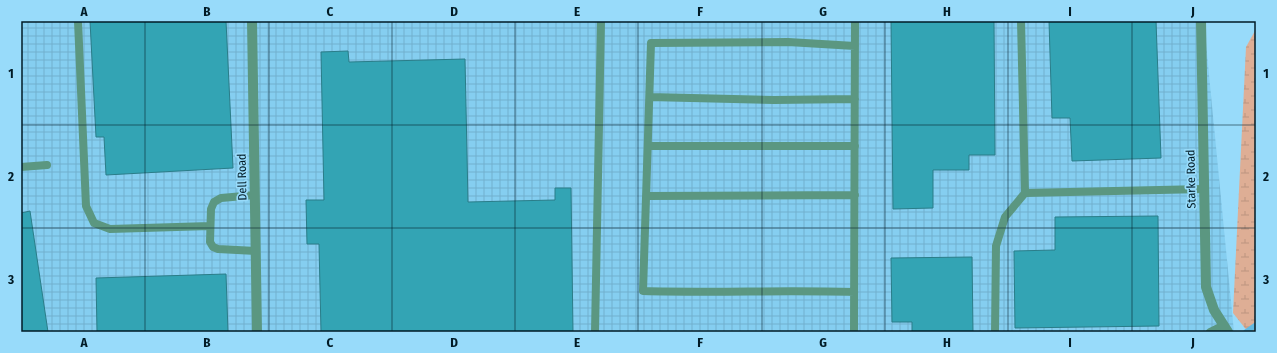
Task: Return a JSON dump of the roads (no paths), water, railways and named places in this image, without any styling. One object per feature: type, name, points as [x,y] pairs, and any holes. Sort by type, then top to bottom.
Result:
[{"type":"street","name":"Dell Road","points":[[252,21],[257,332]]},
{"type":"street","name":"Starke Road","points":[[1201,21],[1206,287],[1214,310],[1226,329]]},
{"type":"lane","points":[[78,21],[86,206],[94,223],[110,229],[210,226]]},
{"type":"lane","points":[[595,332],[601,21]]},
{"type":"lane","points":[[854,332],[855,21]]},
{"type":"lane","points":[[995,332],[996,246],[1005,217],[1025,193],[1021,21]]},
{"type":"lane","points":[[854,292],[643,291],[651,43],[788,42],[855,46]]},
{"type":"lane","points":[[650,97],[774,100],[855,99]]},
{"type":"lane","points":[[648,146],[855,146]]},
{"type":"lane","points":[[21,167],[47,164]]},
{"type":"lane","points":[[1025,193],[1204,189]]},
{"type":"lane","points":[[255,195],[221,198],[214,202],[210,209],[210,242],[213,247],[218,249],[256,251]]},
{"type":"lane","points":[[647,196],[855,195]]},
{"type":"lane","points":[[1210,332],[1226,329]]},
{"type":"waterway","points":[[1246,332],[1256,325]]}]
